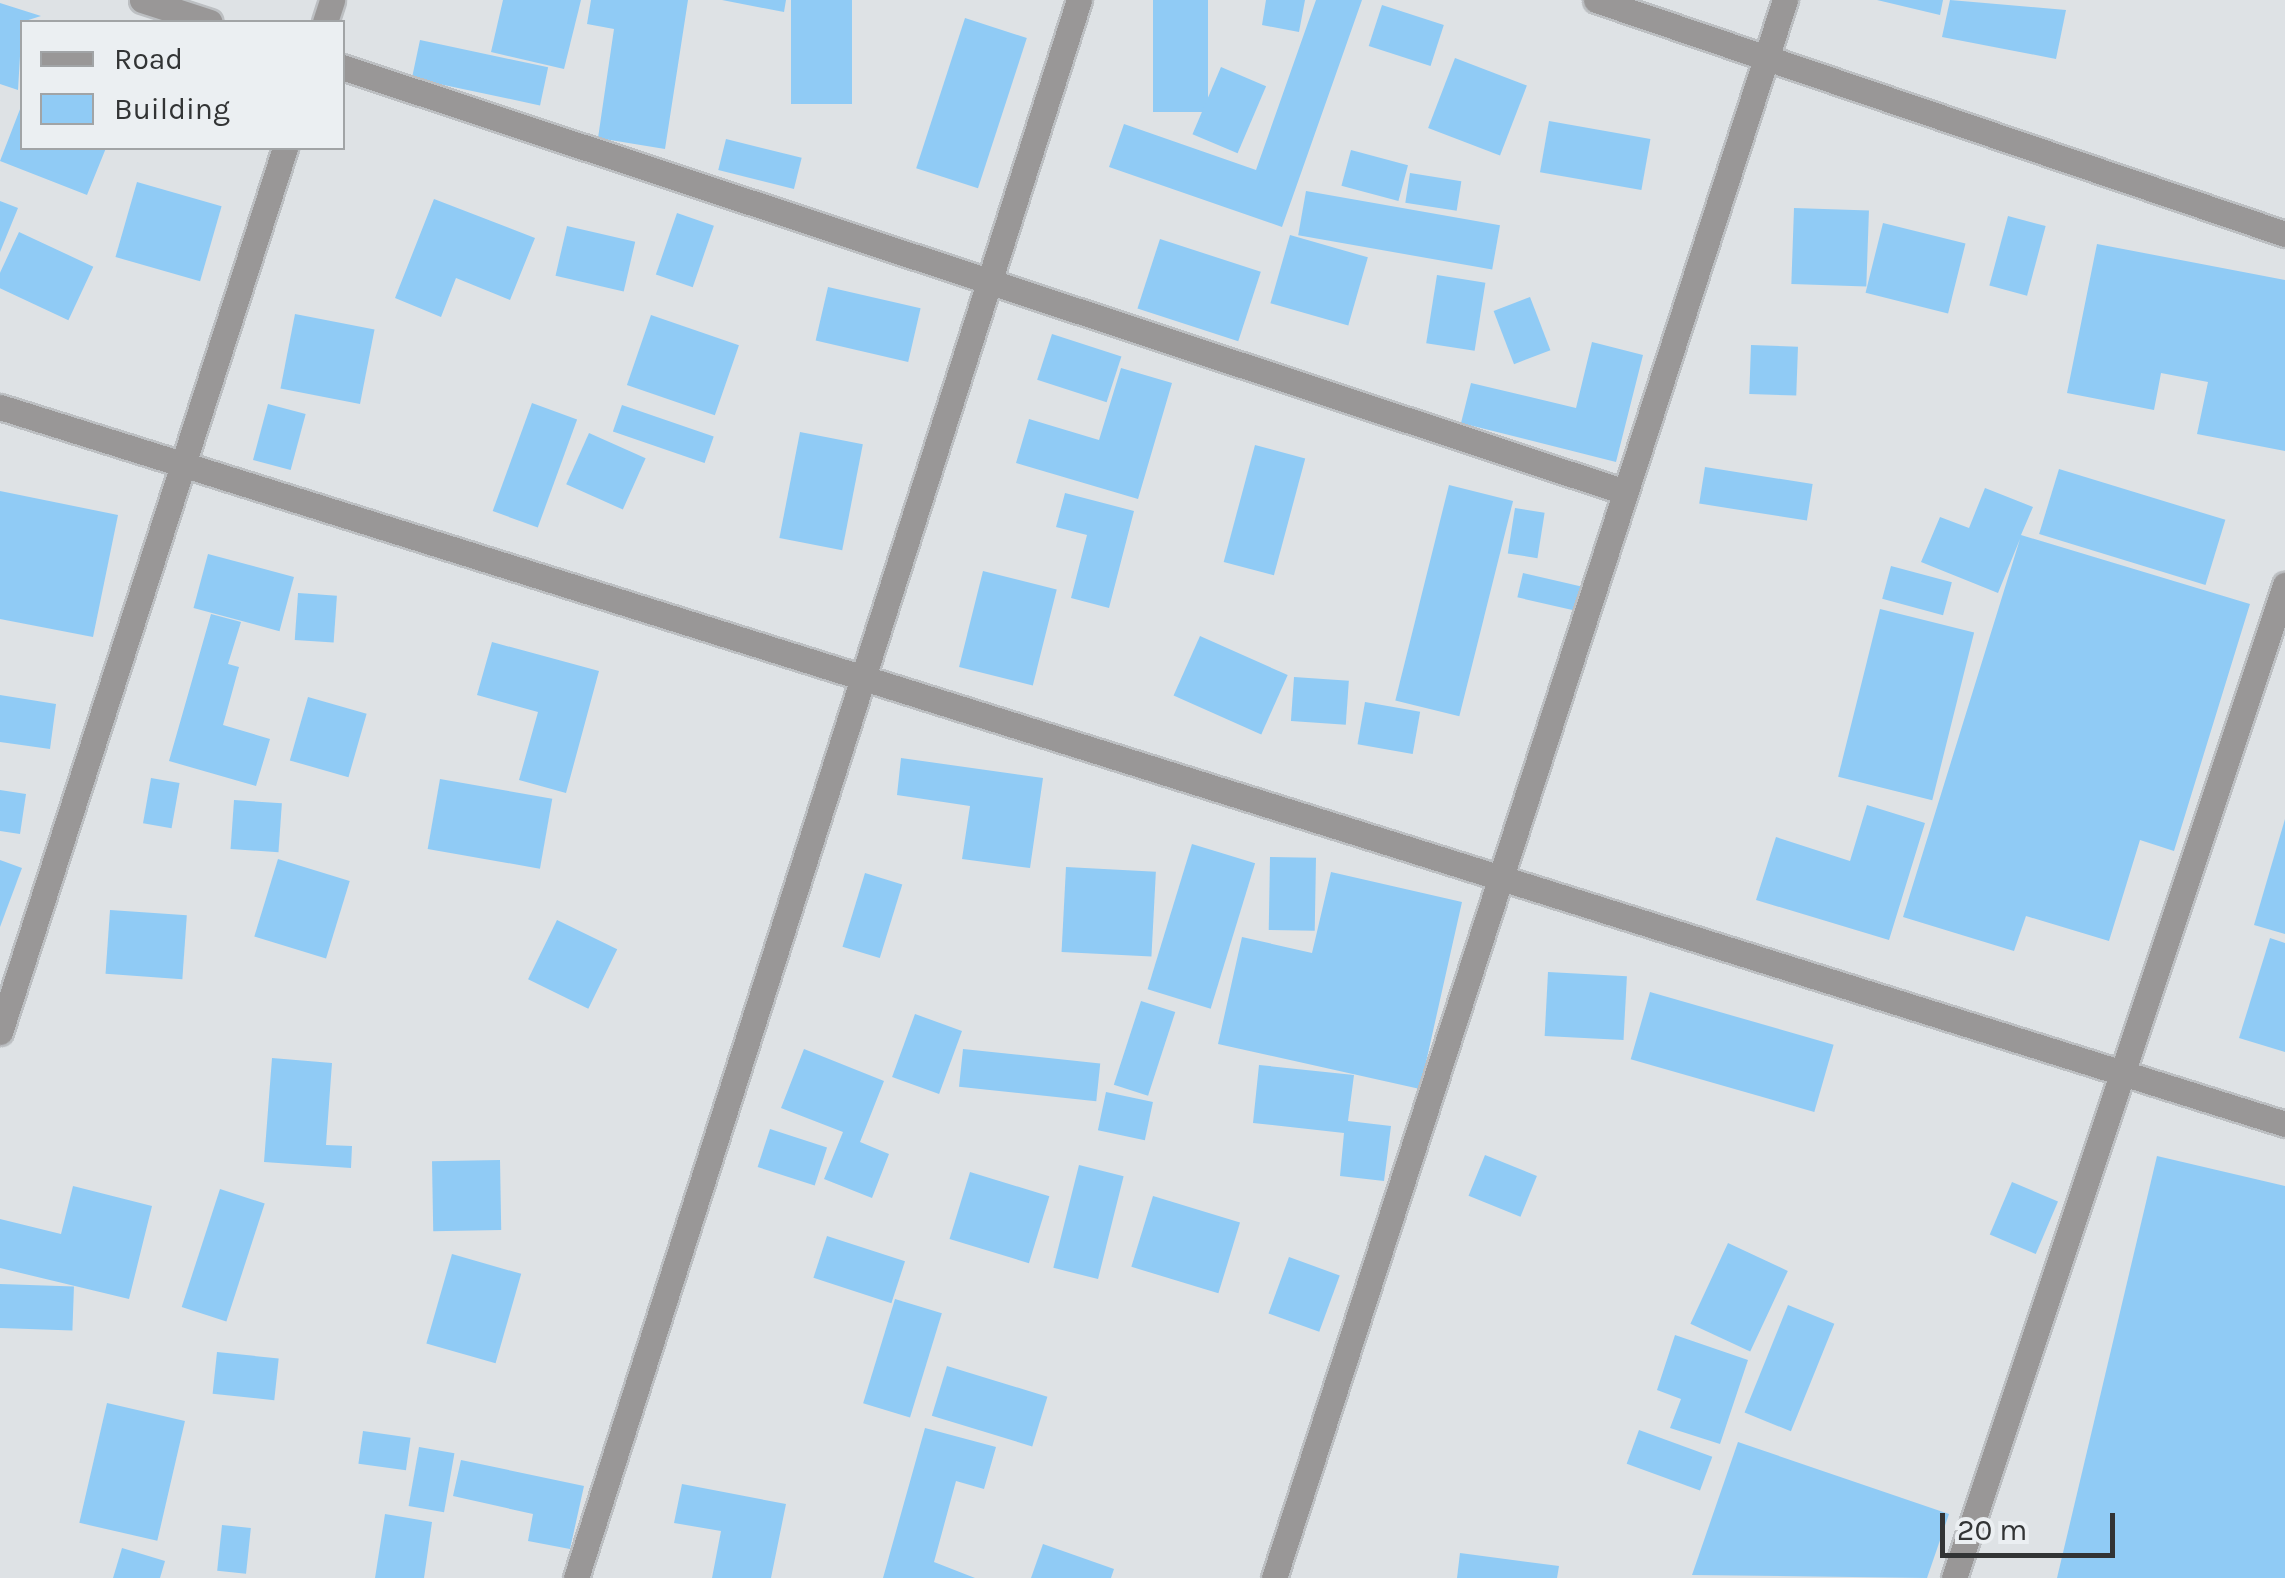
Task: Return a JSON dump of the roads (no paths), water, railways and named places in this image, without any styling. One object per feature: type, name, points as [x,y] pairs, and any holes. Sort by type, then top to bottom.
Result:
[{"type":"street","points":[[142,0],[204,20]]},
{"type":"street","points":[[576,1578],[1079,0]]},
{"type":"street","points":[[1596,0],[2285,234]]},
{"type":"street","points":[[1274,1578],[1785,0]]},
{"type":"street","points":[[345,67],[1625,492]]},
{"type":"street","points":[[0,1032],[284,150]]},
{"type":"street","points":[[0,407],[2285,1124]]},
{"type":"street","points":[[1954,1578],[2285,585]]}]
